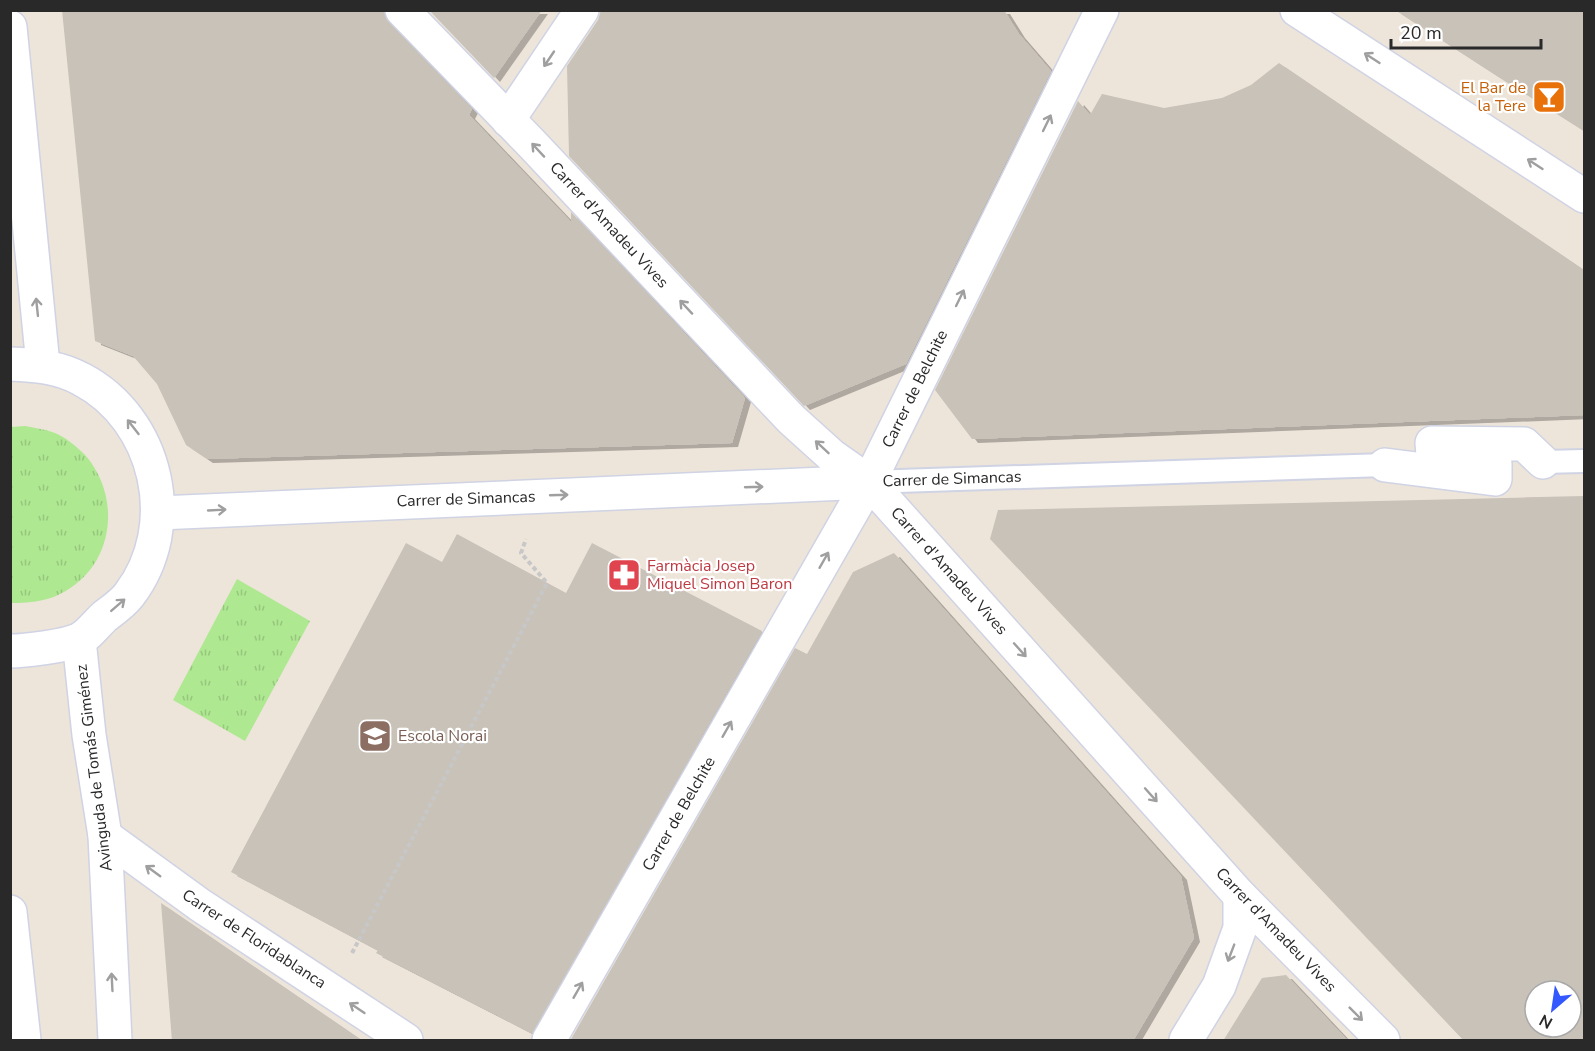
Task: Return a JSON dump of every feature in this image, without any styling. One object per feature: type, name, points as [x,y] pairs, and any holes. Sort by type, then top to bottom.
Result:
[{"type":"street","name":"Carrer d'Amadeu Vives","points":[[402,10],[791,419],[832,456],[869,482],[1240,896],[1383,1041]]},
{"type":"street","points":[[508,120],[582,10]]},
{"type":"street","name":"Carrer de Belchite","points":[[549,1041],[869,482],[1102,10]]},
{"type":"street","points":[[1297,10],[1584,196]]},
{"type":"street","points":[[10,27],[43,365]]},
{"type":"street","points":[[10,364],[43,365],[81,379],[115,403],[140,435],[155,473],[159,513],[151,556],[129,596],[79,640],[24,651],[10,651]]},
{"type":"street","name":"Carrer de Simancas","points":[[1385,465],[1495,479],[1495,464],[1433,455],[1432,443],[1524,444],[1543,462]]},
{"type":"street","name":"Carrer de Simancas","points":[[159,513],[869,482]]},
{"type":"street","name":"Avinguda de Tomás Giménez","points":[[79,640],[89,735],[105,836],[115,1041]]},
{"type":"street","name":"Carrer de Floridablanca","points":[[105,836],[200,905],[406,1041]]},
{"type":"street","points":[[1186,1041],[1219,986],[1240,928],[1240,896]]},
{"type":"street","points":[[10,912],[24,1041]]},
{"type":"lane","name":"Carrer de Simancas","points":[[1543,462],[1584,461]]},
{"type":"lane","name":"Carrer de Simancas","points":[[869,482],[1385,465]]},
{"type":"path","points":[[332,991],[547,583],[521,554],[540,496]]},
{"type":"green space","points":[[25,426],[57,434],[86,456],[98,473],[105,492],[108,512],[107,532],[92,568],[78,582],[48,599],[10,603],[11,427]]},
{"type":"green space","points":[[237,579],[310,621],[245,741],[173,700]]},
{"type":"building","points":[[62,10],[384,10],[389,23],[472,109],[469,115],[571,222],[571,212],[745,398],[732,443],[207,459],[186,445],[157,384],[133,356],[95,341]]},
{"type":"building","points":[[429,10],[542,10],[494,78]]},
{"type":"building","points":[[601,10],[1004,10],[1019,34],[1051,71],[906,364],[804,406],[569,156],[567,66],[598,20]]},
{"type":"building","points":[[1395,10],[1584,10],[1584,131],[1494,74]]},
{"type":"building","points":[[1279,63],[1584,270],[1584,415],[972,439],[935,390],[1078,101],[1090,115],[1102,94],[1164,108],[1222,98],[1251,85]]},
{"type":"building","points":[[1584,496],[1584,1041],[1464,1041],[990,539],[998,510]]},
{"type":"building","points":[[457,534],[566,593],[592,543],[762,631],[532,1033],[376,953],[378,950],[231,872],[406,543],[442,562]]},
{"type":"building","points":[[894,553],[1181,876],[1194,938],[1133,1041],[570,1041],[795,648],[807,654],[853,572]]},
{"type":"building","points":[[161,903],[363,1041],[172,1041]]},
{"type":"building","points":[[1286,975],[1348,1041],[1223,1041],[1262,978]]},
{"type":"place","name":"El Bar de la Tere","points":[[1549,97]]},
{"type":"place","name":"Farmàcia Josep Miquel Simon Baron","points":[[624,575]]},
{"type":"place","name":"Escola Norai","points":[[375,736]]}]
